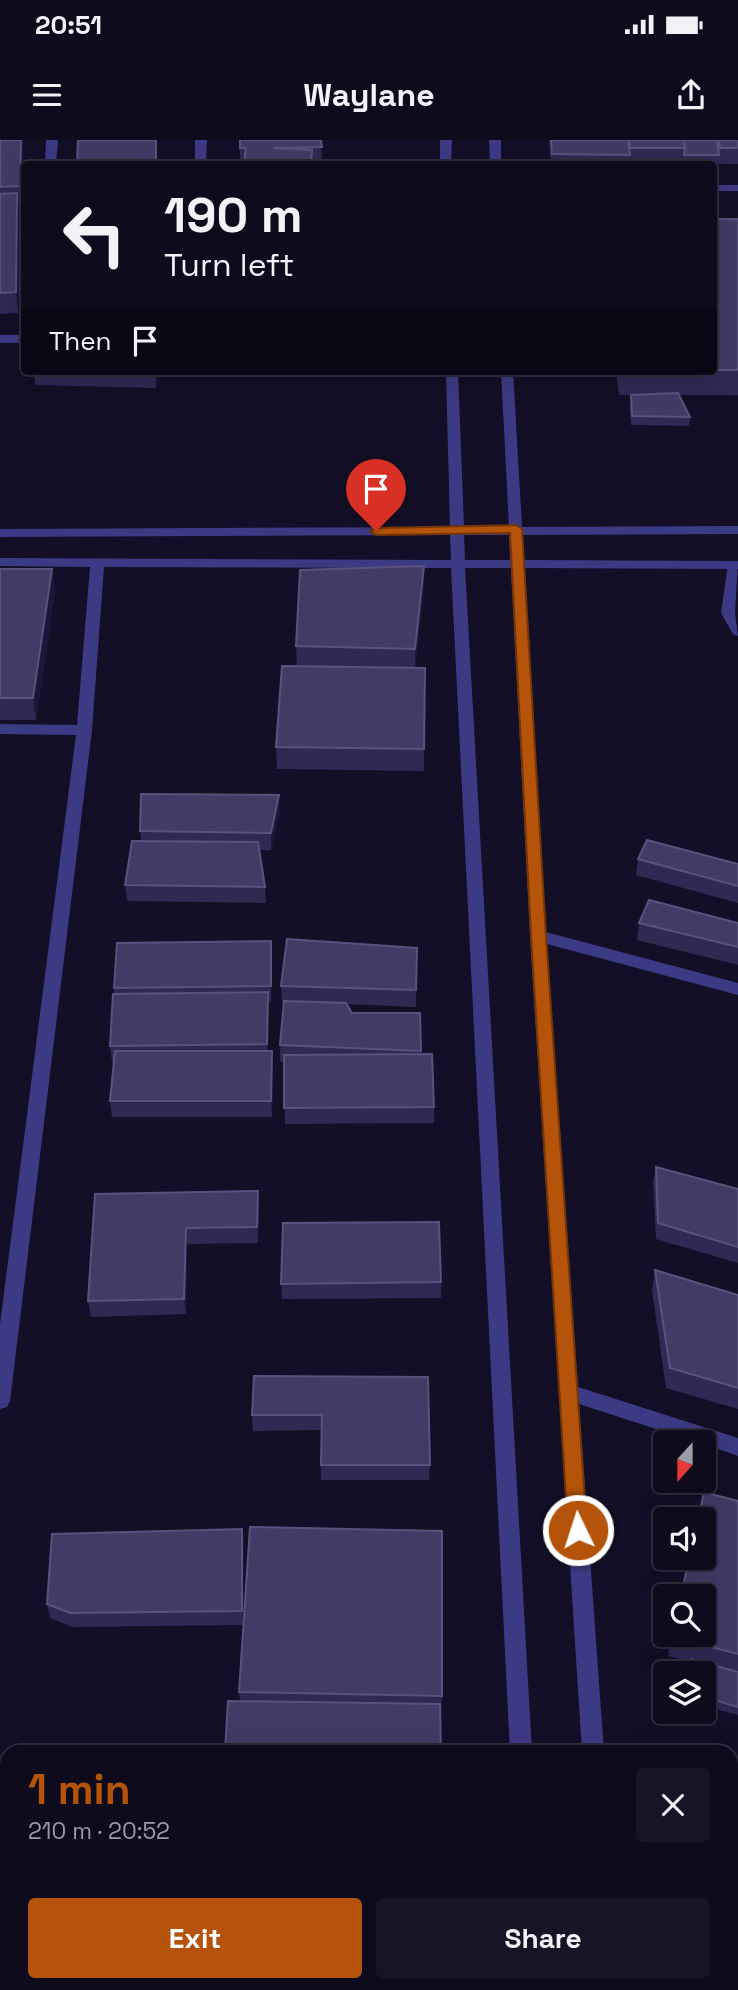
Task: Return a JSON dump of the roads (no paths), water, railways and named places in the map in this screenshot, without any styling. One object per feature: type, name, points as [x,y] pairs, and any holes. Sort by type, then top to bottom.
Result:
[{"type":"street","points":[[51,161],[52,140]]},
{"type":"street","points":[[201,140],[201,161]]},
{"type":"street","points":[[446,140],[446,161]]},
{"type":"street","points":[[495,140],[496,161]]},
{"type":"street","points":[[717,188],[738,188]]},
{"type":"street","points":[[0,339],[21,339]]},
{"type":"street","points":[[452,375],[458,563],[521,1745]]},
{"type":"street","points":[[507,375],[538,936],[593,1745]]},
{"type":"street","points":[[0,533],[738,530]]},
{"type":"street","points":[[0,562],[518,562],[737,565],[728,613],[738,631]]},
{"type":"street","points":[[0,1401],[84,730],[97,562]]},
{"type":"street","points":[[0,729],[84,730]]},
{"type":"street","points":[[538,936],[738,989]]},
{"type":"street","points":[[568,1392],[738,1447]]}]
